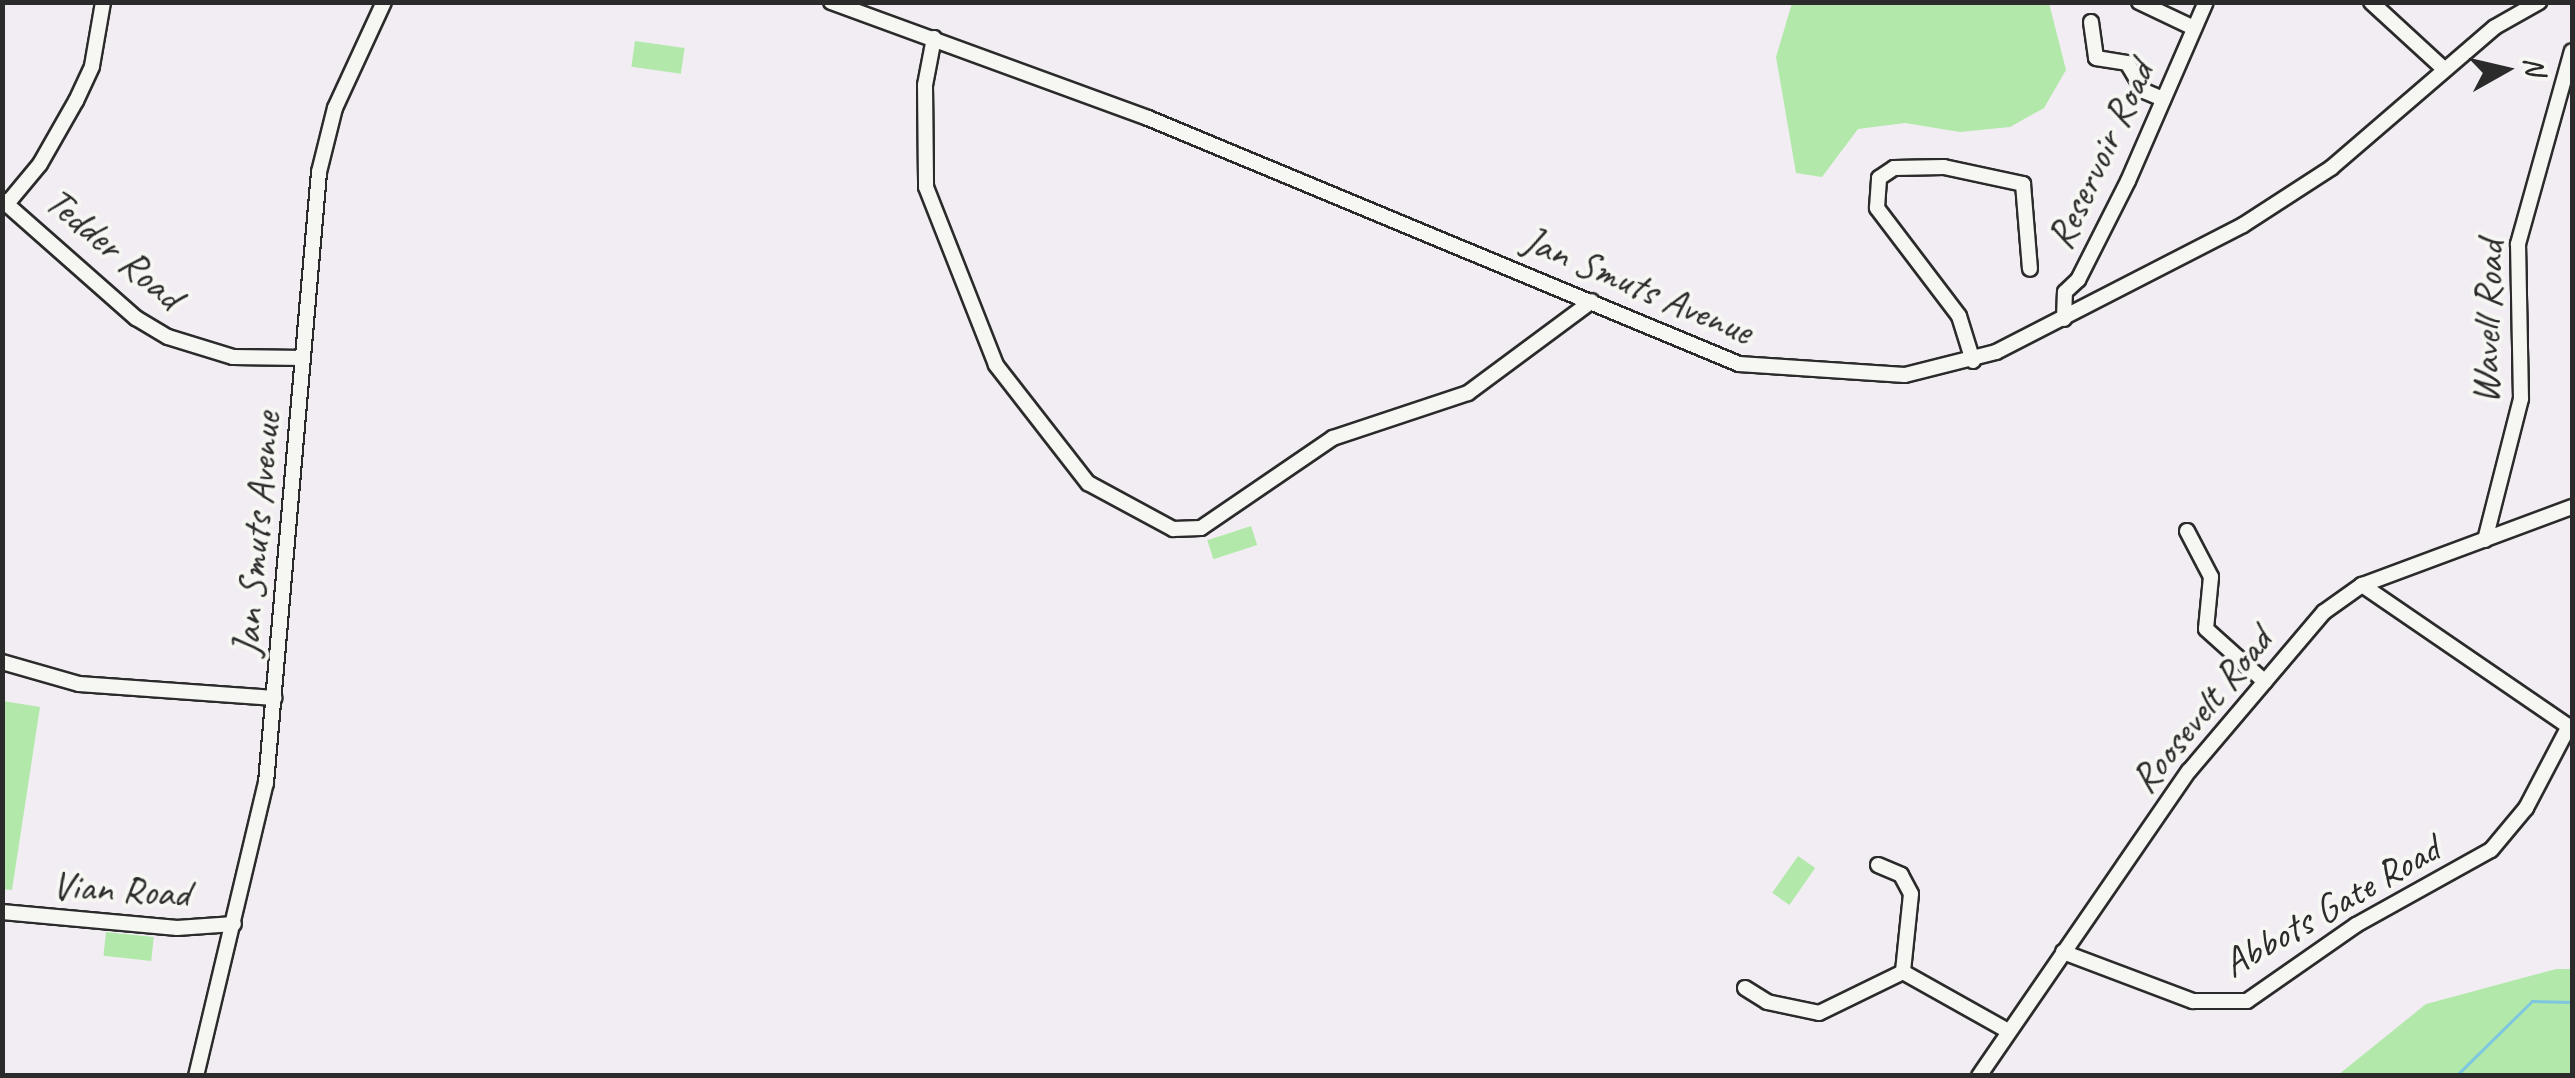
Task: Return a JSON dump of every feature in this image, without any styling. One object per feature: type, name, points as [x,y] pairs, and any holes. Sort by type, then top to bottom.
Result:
[{"type":"street","points":[[5,203],[40,164],[76,101],[92,66],[103,2]]},
{"type":"street","name":"Jan Smuts Avenue","points":[[196,1076],[262,809],[325,143],[384,2]]},
{"type":"street","name":"Jan Smuts Avenue","points":[[831,2],[1133,112],[1756,369],[1905,375],[1973,360],[2064,319],[2284,200],[2495,28],[2539,2]]},
{"type":"street","points":[[2139,2],[2194,28]]},
{"type":"street","name":"Reservoir Road","points":[[2064,319],[2066,292],[2078,280],[2206,2]]},
{"type":"street","points":[[2371,2],[2446,70]]},
{"type":"street","points":[[2091,22],[2096,58],[2128,64],[2144,92],[2163,100]]},
{"type":"street","points":[[934,38],[925,85],[926,187],[996,365],[1088,483],[1173,529],[1207,524],[1332,438],[1468,393],[1592,301]]},
{"type":"street","name":"Wavell Road","points":[[2485,540],[2521,399],[2518,244],[2572,51]]},
{"type":"street","points":[[1973,360],[1966,338],[1929,269],[1877,208],[1874,190],[1882,175],[1944,167],[2023,184],[2030,269]]},
{"type":"street","name":"Tedder Road","points":[[5,203],[136,318],[168,337],[233,357],[302,358]]},
{"type":"street","name":"Reservoir Road","points":[[2078,280],[2087,282],[2098,302]]},
{"type":"street","name":"Roosevelt Road","points":[[1978,1076],[2189,772],[2324,612],[2362,585],[2572,508]]},
{"type":"street","points":[[2187,531],[2211,577],[2206,629],[2265,682]]},
{"type":"street","points":[[2389,603],[2402,570]]},
{"type":"street","points":[[2362,585],[2571,728]]},
{"type":"street","points":[[2,662],[79,684],[274,698]]},
{"type":"street","name":"Abbots Gate Road","points":[[2062,952],[2193,1001],[2246,1001],[2356,925],[2491,850],[2526,808],[2571,728]]},
{"type":"street","points":[[1878,865],[1901,875],[1911,894],[1903,972]]},
{"type":"street","name":"Vian Road","points":[[2,912],[177,928],[234,924]]},
{"type":"street","points":[[1744,988],[1767,1002],[1819,1013],[1903,972]]},
{"type":"street","points":[[1903,972],[2008,1031]]},
{"type":"green space","points":[[1792,3],[2049,3],[2066,70],[2044,108],[2010,127],[1960,132],[1905,123],[1858,129],[1822,177],[1796,173],[1776,57]]},
{"type":"green space","points":[[635,41],[685,48],[681,74],[631,67]]},
{"type":"green space","points":[[1251,526],[1257,545],[1213,559],[1207,540]]},
{"type":"green space","points":[[3,701],[40,707],[12,890],[2,889]]},
{"type":"green space","points":[[1798,856],[1815,868],[1789,905],[1772,893]]},
{"type":"green space","points":[[106,932],[154,937],[151,961],[103,956]]},
{"type":"green space","points":[[2556,969],[2572,969],[2572,1075],[2338,1075],[2426,1004]]},
{"type":"waterway","points":[[2456,1076],[2532,1001],[2572,1002]]}]
